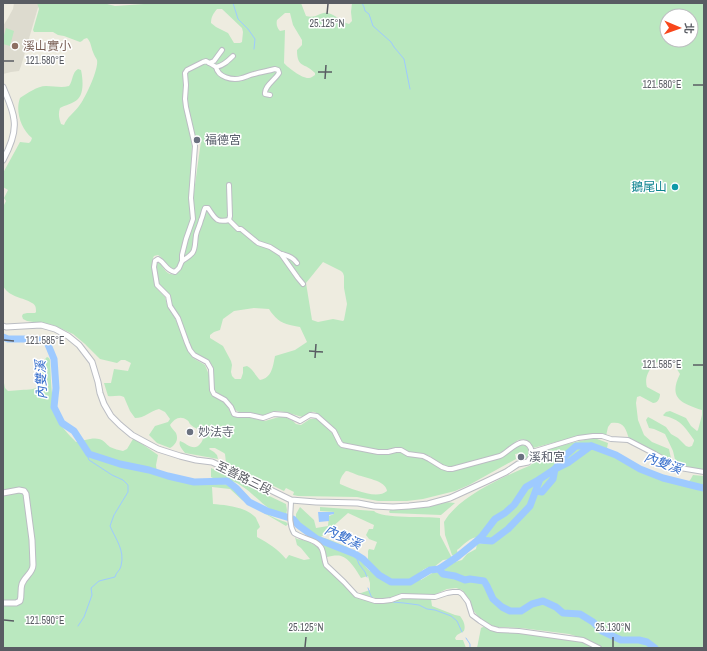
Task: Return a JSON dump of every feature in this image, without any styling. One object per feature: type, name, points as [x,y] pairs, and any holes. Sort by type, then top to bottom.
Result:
[{"type":"street","points":[[209,63],[214,61],[222,50]]},
{"type":"street","points":[[233,56],[225,64],[216,66],[206,61],[187,70],[185,73],[186,107],[195,146],[191,198],[193,219],[186,239],[182,261],[179,268],[175,272],[168,270],[158,259],[155,261],[154,267],[158,285],[168,296],[170,306],[178,318],[190,350],[194,355],[207,362],[211,369],[212,390],[214,394],[225,400],[231,407],[234,414],[263,418],[274,414],[287,415],[300,421],[310,416],[317,416],[334,431],[342,445],[378,452],[401,450],[408,454],[423,456],[448,469],[500,456],[520,443],[528,444],[532,452],[578,438],[602,436],[611,439],[628,440],[680,468],[704,472]]},
{"type":"street","points":[[216,66],[219,74],[230,79],[242,78],[276,69],[278,70],[279,73],[277,76],[265,89],[265,94],[270,95]]},
{"type":"street","points":[[3,86],[13,112],[15,122],[13,133],[3,160]]},
{"type":"street","points":[[229,185],[229,220]]},
{"type":"street","points":[[182,261],[190,256],[194,251],[196,233],[206,208],[208,208],[219,221],[222,222],[229,220]]},
{"type":"street","points":[[229,220],[238,229],[241,229],[258,242],[281,254],[290,256],[297,263]]},
{"type":"street","points":[[281,254],[303,284]]},
{"type":"street","name":"至善路三段","points":[[3,326],[41,325],[55,329],[68,336],[79,345],[92,362],[100,393],[111,416],[132,435],[158,449],[196,460],[212,462],[291,500],[358,503],[392,507],[428,504],[460,494],[506,472],[518,464],[528,462],[532,456],[532,452]]},
{"type":"street","points":[[3,493],[19,490],[24,491],[26,494],[32,540],[33,568],[24,579],[20,601],[16,603],[3,603]]},
{"type":"street","points":[[291,500],[290,521],[294,533],[319,545],[326,565],[356,595],[375,601],[383,601],[402,596],[435,598],[447,593],[458,592],[462,594],[468,602],[472,614],[491,628],[583,640],[599,648]]},
{"type":"shaded area","name":"溪山實小","points":[[14,3],[39,4],[19,71],[3,74],[3,26],[13,9]]},
{"type":"green space","points":[[37,3],[103,3],[115,6],[145,3],[301,3],[306,16],[313,17],[323,13],[328,13],[349,24],[352,21],[352,3],[704,3],[704,471],[678,466],[665,434],[649,428],[646,420],[648,417],[652,419],[666,427],[671,434],[678,438],[686,446],[692,446],[694,440],[685,427],[678,421],[663,415],[670,411],[686,418],[691,426],[697,431],[702,415],[702,410],[683,402],[676,394],[675,389],[680,374],[675,366],[674,360],[669,359],[663,359],[653,365],[647,375],[647,387],[660,394],[658,400],[653,403],[640,396],[637,397],[636,403],[638,420],[644,435],[652,442],[669,449],[672,463],[629,439],[624,426],[619,423],[611,423],[608,427],[606,436],[579,436],[533,448],[531,444],[523,439],[518,440],[499,455],[452,467],[445,467],[434,461],[430,456],[421,453],[409,452],[401,448],[382,451],[344,444],[334,428],[314,412],[303,417],[279,411],[264,415],[254,415],[237,411],[214,389],[212,365],[197,355],[192,349],[179,316],[161,289],[158,282],[156,269],[157,263],[159,262],[168,273],[175,274],[180,270],[186,258],[184,254],[194,216],[193,199],[201,141],[199,136],[192,140],[191,221],[180,255],[179,264],[175,270],[172,270],[158,255],[154,256],[152,265],[155,285],[165,297],[168,308],[175,318],[190,354],[193,358],[205,365],[209,375],[210,389],[212,393],[227,405],[231,414],[237,417],[265,421],[285,417],[296,424],[301,425],[310,419],[317,419],[334,435],[338,444],[342,448],[357,449],[382,454],[397,451],[402,452],[409,456],[424,458],[438,467],[449,471],[502,457],[519,444],[526,446],[529,455],[525,460],[522,453],[515,454],[516,459],[455,491],[423,499],[407,501],[378,501],[357,497],[293,495],[294,492],[286,488],[284,491],[226,463],[225,454],[215,448],[209,449],[217,455],[218,459],[185,453],[180,446],[180,441],[195,447],[201,443],[203,436],[201,431],[182,418],[175,419],[170,425],[176,433],[177,440],[170,448],[157,443],[149,435],[155,426],[168,422],[170,419],[165,412],[159,409],[142,417],[135,418],[124,397],[108,396],[104,383],[111,383],[114,369],[128,371],[131,363],[125,360],[121,360],[117,363],[100,359],[73,334],[53,325],[23,319],[23,314],[36,312],[35,306],[28,301],[9,293],[3,286],[3,207],[6,201],[4,198],[8,190],[3,187],[3,173],[20,142],[29,143],[32,138],[25,130],[20,120],[18,108],[20,98],[43,86],[69,86],[76,70],[81,70],[82,86],[80,96],[74,102],[60,108],[60,120],[61,124],[64,125],[85,97],[94,77],[97,64],[97,60],[87,38],[80,42],[53,32],[34,32],[33,30],[39,9]],"holes":[[[217,9],[222,9],[242,28],[242,42],[234,43],[228,33],[211,23],[213,14]],[[285,13],[290,13],[293,25],[302,40],[302,45],[297,50],[298,60],[315,73],[315,75],[310,78],[303,77],[284,63],[285,30],[280,31],[277,27],[277,20]],[[323,262],[343,273],[347,304],[343,321],[333,319],[318,322],[312,320],[306,283]],[[254,308],[269,309],[280,321],[300,327],[307,342],[295,350],[275,356],[271,371],[264,379],[260,380],[247,366],[243,367],[241,379],[235,379],[231,372],[231,361],[223,346],[210,338],[210,335],[220,330],[223,319],[234,311]],[[346,471],[379,482],[386,487],[387,491],[377,494],[364,493],[340,484]]]},
{"type":"green space","points":[[6,28],[14,31],[10,46],[3,44]]},
{"type":"green space","points":[[47,357],[50,360],[54,406],[58,419],[68,434],[76,442],[97,439],[102,440],[110,447],[123,451],[127,449],[133,439],[135,439],[158,455],[156,465],[157,474],[161,476],[182,482],[222,484],[237,487],[265,513],[288,524],[286,526],[242,500],[230,489],[212,487],[213,504],[236,507],[252,514],[256,518],[260,527],[257,530],[257,537],[273,546],[286,559],[289,555],[304,560],[310,559],[297,545],[295,537],[297,539],[308,541],[319,548],[323,564],[355,596],[376,603],[391,602],[402,599],[431,599],[432,606],[460,616],[465,629],[455,638],[456,640],[463,640],[466,648],[3,648],[3,378],[5,388],[8,391],[35,388],[37,387],[44,360]]},
{"type":"green space","points":[[589,439],[597,439],[608,443],[607,448],[622,459],[681,483],[688,482],[693,475],[704,476],[704,648],[603,648],[585,639],[569,634],[521,628],[497,627],[481,620],[473,610],[470,600],[462,590],[456,588],[447,589],[434,595],[386,599],[358,594],[370,590],[368,576],[361,578],[344,557],[327,557],[321,540],[315,537],[297,521],[296,518],[296,514],[300,507],[314,520],[316,528],[328,526],[329,516],[334,514],[334,512],[320,511],[320,507],[374,511],[379,514],[395,516],[440,518],[440,535],[452,558],[443,560],[434,567],[424,569],[416,576],[421,580],[434,572],[439,573],[455,562],[462,560],[467,554],[476,549],[477,544],[492,543],[484,537],[474,537],[457,550],[458,555],[452,555],[445,535],[444,522],[460,504],[470,496],[494,482],[531,465],[539,452]],"holes":[[[348,513],[374,525],[373,529],[369,529],[366,535],[369,539],[377,542],[374,550],[369,549],[368,551],[368,559],[371,567],[370,571],[366,568],[359,555],[351,549],[321,537]]]},
{"type":"green space","points":[[211,468],[286,504],[286,515],[272,510],[237,483],[211,477]]},
{"type":"green space","points":[[445,502],[455,503],[441,515],[389,512],[391,508],[435,505]]},
{"type":"green space","points":[[483,627],[583,642],[595,648],[477,648],[481,628]]},
{"type":"water","points":[[318,512],[334,512],[334,514],[329,515],[329,521],[319,522]]},
{"type":"waterway","points":[[233,3],[238,19],[255,39],[254,49]]},
{"type":"waterway","points":[[362,3],[365,11],[369,14],[373,26],[391,42],[404,59],[410,89]]},
{"type":"waterway","name":"內雙溪","points":[[3,337],[8,339],[35,339],[47,342],[54,359],[56,388],[54,407],[62,423],[74,431],[89,454],[120,464],[194,482],[227,481],[249,502],[267,511],[293,519],[298,525],[317,539],[355,554],[363,559],[379,575],[391,582],[410,582],[430,570],[439,569],[478,540],[492,541],[508,529],[530,506],[540,479],[555,469],[566,455],[576,446],[592,446],[616,455],[640,469],[663,478],[704,488]]},
{"type":"waterway","points":[[78,626],[84,617],[92,595],[91,588],[99,581],[115,577],[120,568],[122,560],[121,550],[110,526],[114,515],[128,492],[128,485],[123,480],[112,475],[89,460],[81,441]]},
{"type":"waterway","name":"內雙溪","points":[[536,491],[542,492],[553,479],[555,469],[569,462],[591,446]]},
{"type":"waterway","points":[[478,540],[495,519],[514,505],[526,487],[540,479]]},
{"type":"waterway","points":[[355,554],[367,577]]},
{"type":"waterway","points":[[439,569],[443,574],[455,576],[465,580],[470,579],[484,581],[493,599],[502,607],[510,611],[521,611],[532,604],[543,601],[556,607],[563,613],[580,614],[593,622],[602,631],[621,640],[639,640],[647,642],[655,648]]},
{"type":"waterway","points":[[368,588],[374,599],[381,599]]},
{"type":"waterway","points":[[393,602],[419,605],[451,616],[457,621],[462,632]]},
{"type":"waterway","points":[[466,638],[470,644],[470,648]]},
{"type":"place","name":"溪山實小","points":[[15,46]]},
{"type":"place","name":"福德宮","points":[[197,140]]},
{"type":"place","name":"鵝尾山","points":[[675,187]]},
{"type":"place","name":"妙法寺","points":[[190,432]]},
{"type":"place","name":"溪和宮","points":[[521,457]]}]
